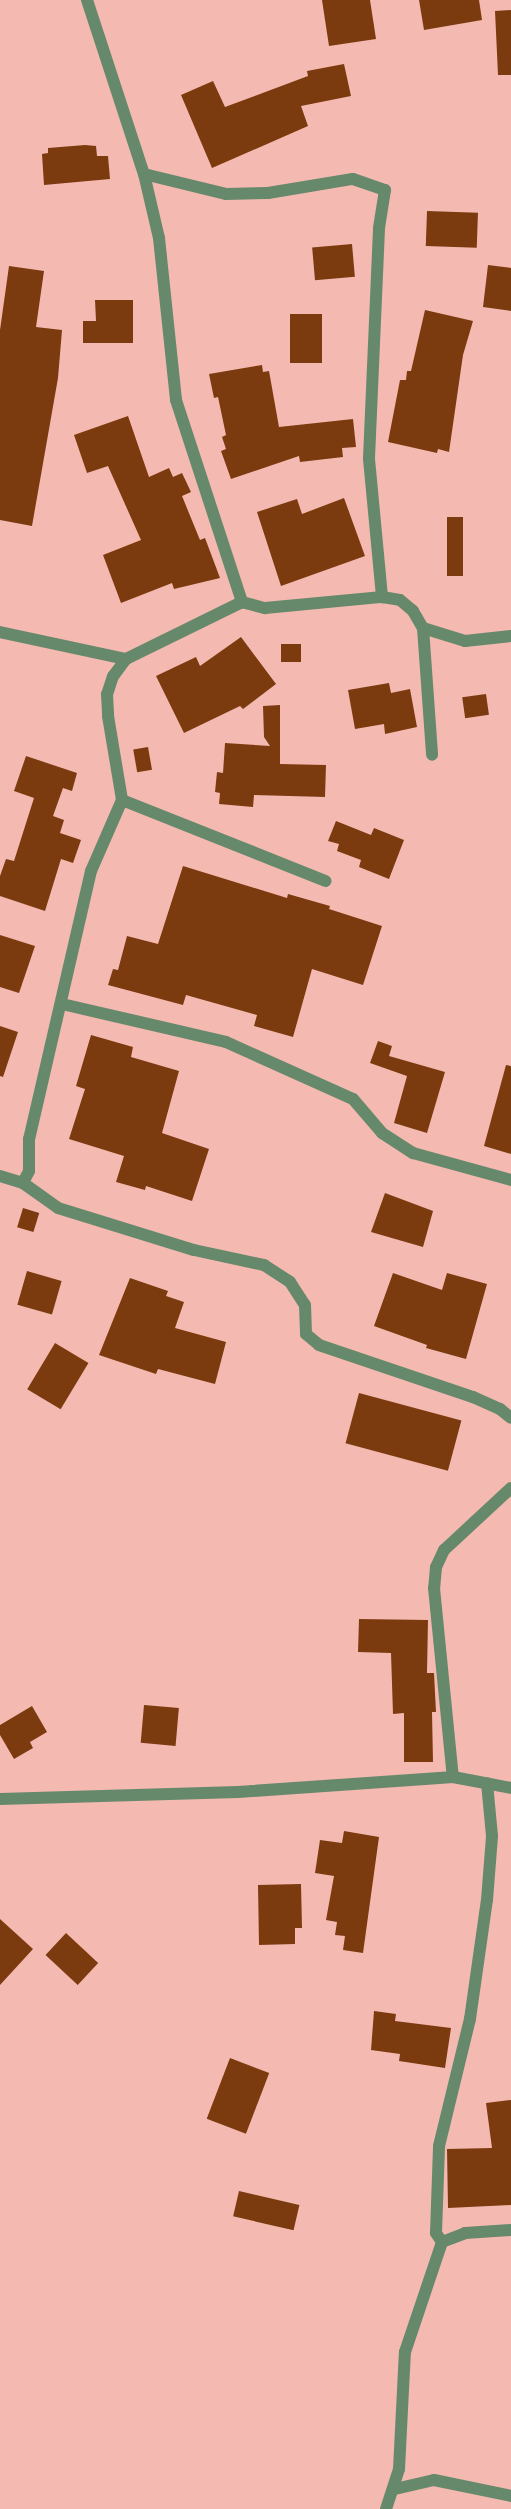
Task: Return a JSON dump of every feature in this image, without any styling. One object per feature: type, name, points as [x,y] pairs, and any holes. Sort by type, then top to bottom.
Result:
[{"type":"street","points":[[87,0],[144,174],[159,238],[176,400],[242,602]]},
{"type":"street","points":[[144,174],[226,194],[268,192],[353,179],[385,190],[378,246],[369,459],[382,597]]},
{"type":"street","points":[[23,1183],[29,1171],[29,1139],[62,1004],[91,871],[122,800],[107,694],[113,676],[126,659],[242,602],[265,608],[382,597],[400,600],[413,611],[423,628],[432,755]]},
{"type":"street","points":[[423,628],[465,641],[511,636]]},
{"type":"street","points":[[0,632],[126,659]]},
{"type":"street","points":[[122,800],[326,881]]},
{"type":"street","points":[[62,1004],[226,1042],[353,1099],[382,1133],[413,1153],[511,1180]]},
{"type":"street","points":[[0,1176],[23,1183],[58,1208],[194,1250],[264,1265],[290,1282],[304,1305],[306,1334],[319,1345],[473,1397],[511,1418]]},
{"type":"street","points":[[453,1777],[435,1598],[436,1567],[444,1550],[464,1529],[511,1488]]},
{"type":"street","points":[[0,1799],[238,1792],[453,1777],[511,1788]]},
{"type":"street","points":[[442,2242],[436,2234],[439,2146],[470,2019],[487,1900],[492,1836],[487,1783]]},
{"type":"street","points":[[442,2242],[465,2233],[511,2230]]},
{"type":"street","points":[[386,2509],[395,2489],[405,2352],[442,2242]]},
{"type":"street","points":[[395,2489],[434,2480],[511,2496]]},
{"type":"building","points":[[322,0],[370,0],[376,39],[329,46]]},
{"type":"building","points":[[419,0],[479,0],[482,20],[424,30]]},
{"type":"building","points":[[511,10],[511,75],[498,75],[495,11]]},
{"type":"building","points":[[344,64],[351,96],[301,106],[308,126],[212,168],[181,95],[213,81],[225,107],[308,76],[307,71]]},
{"type":"building","points":[[96,146],[97,156],[108,156],[110,179],[44,185],[42,154],[48,153],[48,148]]},
{"type":"building","points":[[427,211],[478,213],[477,248],[426,246]]},
{"type":"building","points":[[352,244],[355,277],[315,280],[312,247]]},
{"type":"building","points":[[488,265],[511,268],[511,311],[483,307]]},
{"type":"building","points":[[9,266],[44,271],[36,327],[62,330],[58,378],[32,526],[0,520],[0,330]]},
{"type":"building","points":[[95,300],[133,300],[133,343],[83,343],[83,321],[96,321]]},
{"type":"building","points":[[425,310],[473,321],[463,355],[449,452],[438,449],[437,453],[388,442],[400,380],[406,380],[407,371],[411,371]]},
{"type":"building","points":[[290,314],[322,314],[322,363],[290,363]]},
{"type":"building","points":[[262,365],[263,372],[269,371],[279,427],[353,419],[356,447],[342,448],[343,457],[300,462],[299,456],[231,479],[221,451],[226,449],[222,437],[226,435],[218,397],[214,398],[209,374]]},
{"type":"building","points":[[128,416],[149,477],[169,468],[173,477],[182,473],[191,492],[182,496],[200,540],[205,538],[220,578],[174,589],[172,583],[121,603],[103,555],[141,540],[108,466],[87,473],[74,435]]},
{"type":"building","points":[[344,498],[365,556],[281,586],[257,512],[297,499],[302,514]]},
{"type":"building","points":[[447,517],[463,517],[463,576],[447,576]]},
{"type":"building","points":[[241,637],[276,684],[243,709],[240,706],[184,733],[156,676],[196,657],[200,666]]},
{"type":"building","points":[[281,644],[301,644],[301,662],[281,662]]},
{"type":"building","points":[[389,683],[391,693],[410,689],[417,727],[385,734],[384,724],[355,729],[348,690]]},
{"type":"building","points":[[486,694],[489,715],[465,718],[462,697]]},
{"type":"building","points":[[280,705],[280,764],[326,765],[325,797],[254,795],[253,807],[219,804],[220,793],[215,792],[217,772],[223,773],[225,743],[270,746],[264,737],[263,706]]},
{"type":"building","points":[[148,747],[152,770],[137,772],[133,750]]},
{"type":"building","points":[[26,756],[77,773],[72,791],[63,788],[53,816],[64,820],[60,833],[81,840],[73,863],[61,859],[45,911],[0,896],[0,876],[6,859],[14,861],[34,798],[14,791]]},
{"type":"building","points":[[336,821],[371,835],[374,828],[404,840],[389,879],[359,867],[361,860],[337,851],[339,844],[328,841]]},
{"type":"building","points":[[183,866],[287,898],[288,894],[330,906],[329,909],[382,926],[363,985],[312,969],[293,1037],[254,1026],[257,1015],[186,995],[183,1005],[108,985],[113,969],[118,970],[127,936],[158,944]]},
{"type":"building","points":[[0,935],[35,946],[19,993],[0,987]]},
{"type":"building","points":[[0,1026],[18,1032],[3,1077],[0,1076]]},
{"type":"building","points":[[91,1035],[133,1047],[131,1057],[179,1071],[162,1133],[209,1149],[192,1201],[146,1186],[145,1190],[116,1182],[124,1156],[69,1139],[85,1089],[76,1086]]},
{"type":"building","points":[[378,1041],[392,1046],[389,1056],[445,1072],[427,1133],[394,1123],[407,1076],[370,1063]]},
{"type":"building","points":[[506,1065],[511,1066],[511,1154],[484,1146]]},
{"type":"building","points":[[385,1193],[433,1211],[423,1247],[371,1232]]},
{"type":"building","points":[[23,1208],[39,1213],[33,1232],[17,1227]]},
{"type":"building","points":[[27,1271],[62,1281],[52,1315],[17,1305]]},
{"type":"building","points":[[393,1273],[442,1290],[447,1273],[487,1284],[466,1359],[426,1348],[427,1345],[374,1326]]},
{"type":"building","points":[[130,1278],[168,1291],[166,1296],[184,1302],[175,1328],[226,1342],[215,1384],[158,1369],[156,1374],[99,1355]]},
{"type":"building","points":[[55,1343],[88,1363],[61,1409],[27,1389]]},
{"type":"building","points":[[359,1393],[461,1420],[448,1471],[346,1443]]},
{"type":"building","points":[[359,1619],[428,1620],[427,1673],[434,1673],[436,1712],[432,1712],[433,1762],[404,1762],[404,1713],[393,1714],[391,1653],[358,1652]]},
{"type":"building","points":[[144,1705],[179,1708],[176,1746],[141,1743]]},
{"type":"building","points":[[32,1706],[47,1732],[30,1742],[33,1748],[14,1759],[0,1735],[0,1725]]},
{"type":"building","points":[[344,1831],[379,1837],[363,1953],[343,1950],[345,1936],[335,1935],[337,1922],[326,1920],[334,1876],[315,1873],[320,1840],[342,1843]]},
{"type":"building","points":[[301,1884],[302,1928],[295,1928],[295,1944],[259,1945],[258,1885]]},
{"type":"building","points":[[0,1919],[33,1949],[0,1985]]},
{"type":"building","points":[[66,1933],[98,1963],[78,1985],[46,1955]]},
{"type":"building","points":[[374,2011],[396,2014],[395,2021],[451,2028],[445,2068],[399,2061],[400,2054],[371,2050]]},
{"type":"building","points":[[230,2058],[269,2073],[246,2134],[207,2119]]},
{"type":"building","points":[[511,2100],[511,2205],[448,2208],[447,2149],[492,2148],[486,2103]]},
{"type":"building","points":[[239,2191],[299,2205],[294,2230],[233,2216]]}]
